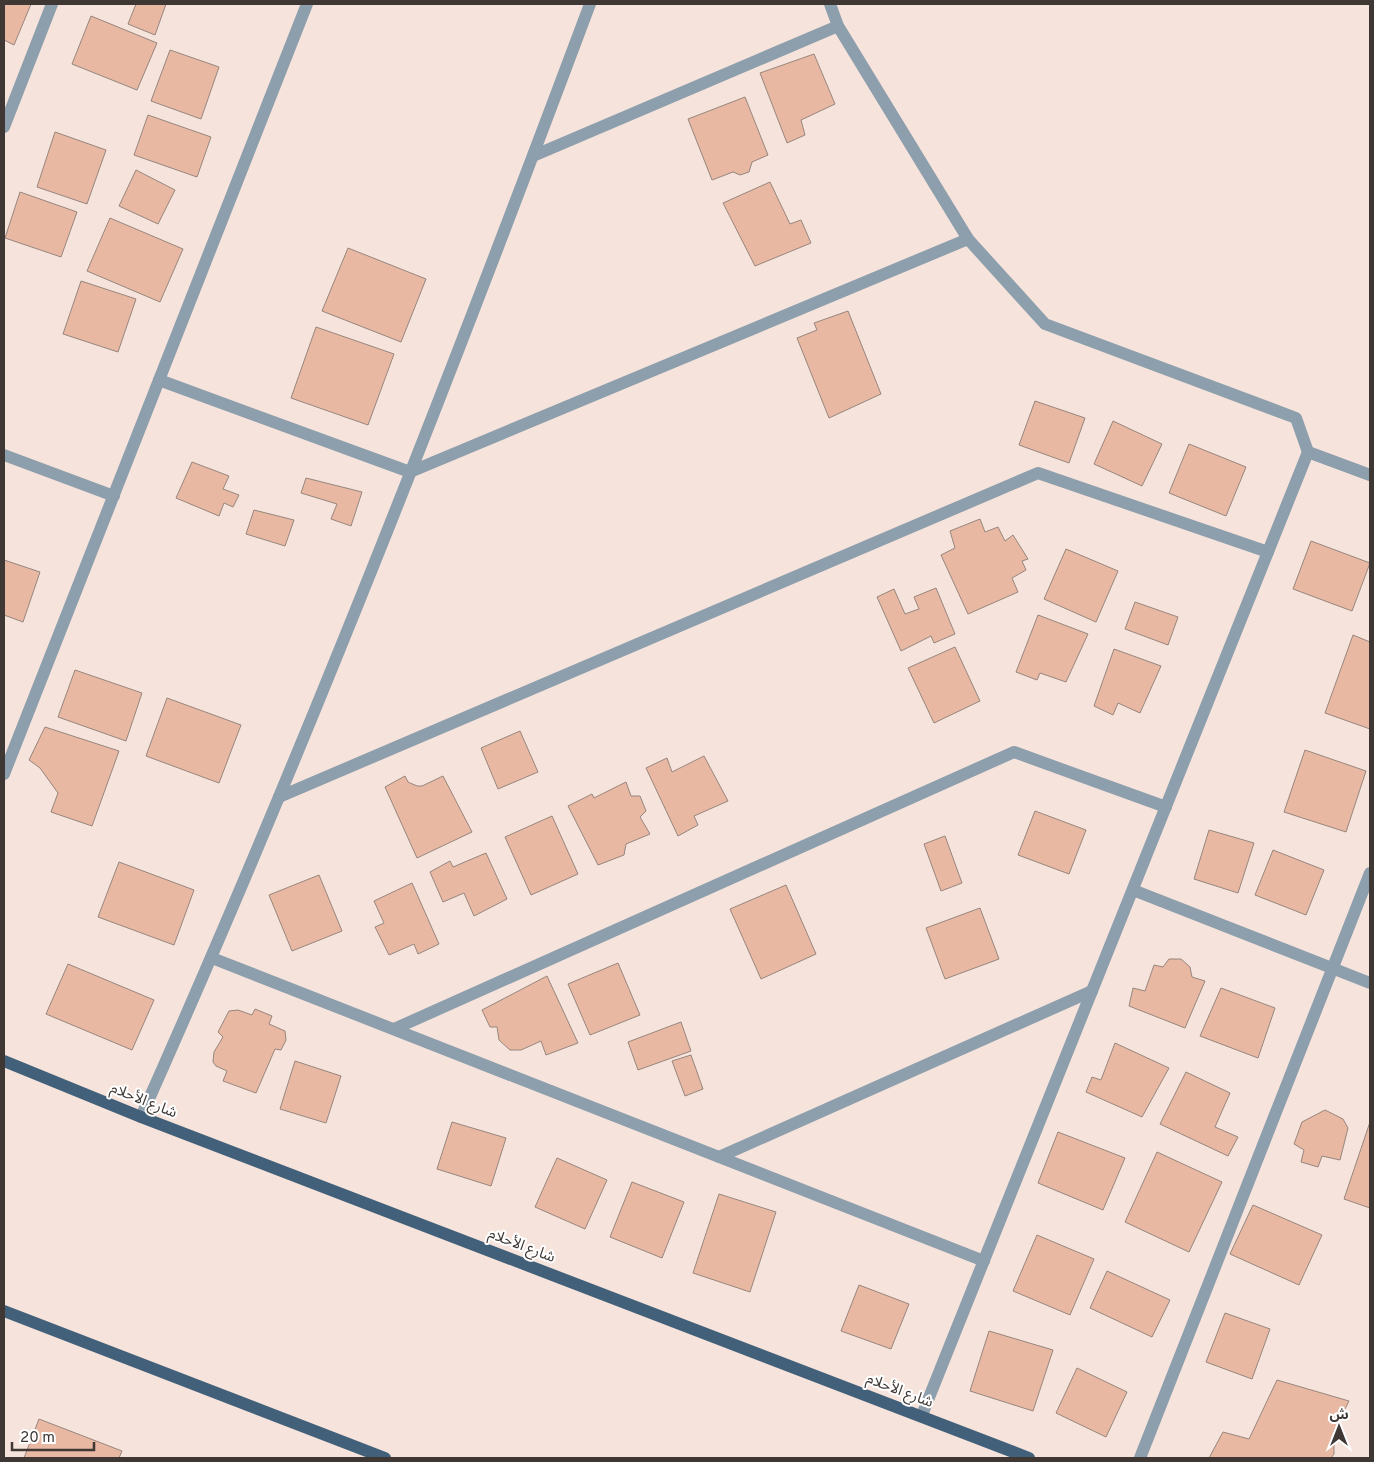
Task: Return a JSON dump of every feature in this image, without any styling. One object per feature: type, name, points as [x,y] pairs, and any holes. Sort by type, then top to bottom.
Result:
[{"type":"main road","name":"شارع الأحلام","points":[[4,1061],[141,1117],[1030,1458]]},
{"type":"main road","points":[[4,1311],[385,1458]]},
{"type":"street","points":[[4,127],[52,4]]},
{"type":"street","points":[[4,774],[307,4]]},
{"type":"street","points":[[141,1117],[212,958],[279,797],[410,472],[590,4]]},
{"type":"street","points":[[830,4],[838,26],[968,239],[1045,324],[1296,418],[1308,452],[922,1415]]},
{"type":"street","points":[[533,156],[838,26]]},
{"type":"street","points":[[159,380],[410,472],[968,239]]},
{"type":"street","points":[[1308,452],[1370,475]]},
{"type":"street","points":[[4,455],[114,496]]},
{"type":"street","points":[[279,797],[1038,473],[1268,552]]},
{"type":"street","points":[[394,1029],[1014,752],[1166,807]]},
{"type":"street","points":[[1140,1458],[1370,873]]},
{"type":"street","points":[[1133,890],[1370,983]]},
{"type":"street","points":[[212,958],[984,1261]]},
{"type":"street","points":[[719,1157],[1092,991]]},
{"type":"building","points":[[4,4],[31,4],[14,45],[4,40]]},
{"type":"building","points":[[136,4],[166,4],[155,35],[128,24]]},
{"type":"building","points":[[91,16],[157,43],[137,90],[72,64]]},
{"type":"building","points":[[170,50],[219,67],[201,119],[151,101]]},
{"type":"building","points":[[814,54],[835,104],[801,120],[805,135],[787,143],[760,73]]},
{"type":"building","points":[[745,97],[768,155],[752,162],[749,172],[740,175],[733,172],[712,180],[688,119]]},
{"type":"building","points":[[148,115],[211,137],[197,177],[134,155]]},
{"type":"building","points":[[55,132],[106,150],[87,204],[37,187]]},
{"type":"building","points":[[136,170],[175,190],[158,224],[119,206]]},
{"type":"building","points":[[770,182],[790,224],[801,220],[811,243],[755,266],[723,203]]},
{"type":"building","points":[[20,192],[77,212],[61,257],[5,238]]},
{"type":"building","points":[[110,218],[183,249],[160,302],[87,271]]},
{"type":"building","points":[[348,248],[426,279],[401,342],[322,311]]},
{"type":"building","points":[[81,281],[136,299],[118,352],[63,334]]},
{"type":"building","points":[[848,311],[881,394],[829,418],[797,338],[817,330],[814,323]]},
{"type":"building","points":[[316,327],[394,354],[368,425],[291,398]]},
{"type":"building","points":[[1035,401],[1085,418],[1069,463],[1019,445]]},
{"type":"building","points":[[1113,421],[1162,444],[1142,486],[1094,464]]},
{"type":"building","points":[[1189,444],[1246,467],[1226,516],[1169,493]]},
{"type":"building","points":[[192,462],[229,476],[223,489],[239,495],[233,507],[224,503],[219,516],[176,498]]},
{"type":"building","points":[[306,478],[362,492],[351,526],[331,519],[337,504],[301,493]]},
{"type":"building","points":[[254,510],[294,520],[285,546],[246,534]]},
{"type":"building","points":[[980,519],[985,532],[998,527],[1005,541],[1013,535],[1028,559],[1022,561],[1026,570],[1012,578],[1018,592],[968,614],[941,555],[955,548],[950,531]]},
{"type":"building","points":[[1311,541],[1370,563],[1352,611],[1293,589]]},
{"type":"building","points":[[1066,549],[1118,571],[1096,622],[1044,599]]},
{"type":"building","points":[[4,560],[40,572],[23,622],[4,615]]},
{"type":"building","points":[[936,588],[955,634],[934,643],[931,636],[901,651],[877,597],[894,589],[905,614],[919,609],[914,597]]},
{"type":"building","points":[[1135,602],[1178,617],[1168,645],[1125,629]]},
{"type":"building","points":[[1038,615],[1088,634],[1066,682],[1040,673],[1037,680],[1016,672]]},
{"type":"building","points":[[1353,635],[1370,642],[1370,729],[1325,713]]},
{"type":"building","points":[[955,647],[980,701],[934,723],[908,668]]},
{"type":"building","points":[[1114,649],[1161,666],[1140,713],[1118,703],[1113,715],[1094,706]]},
{"type":"building","points":[[75,670],[142,693],[126,741],[58,717]]},
{"type":"building","points":[[167,698],[241,725],[219,783],[146,756]]},
{"type":"building","points":[[45,727],[119,751],[92,826],[51,812],[58,793],[40,768],[29,760]]},
{"type":"building","points":[[520,731],[538,772],[498,789],[481,748]]},
{"type":"building","points":[[1305,750],[1366,771],[1346,832],[1284,812]]},
{"type":"building","points":[[704,756],[728,801],[694,816],[698,825],[678,836],[646,768],[667,758],[672,772]]},
{"type":"building","points":[[405,776],[408,782],[422,786],[443,776],[472,832],[417,858],[385,787]]},
{"type":"building","points":[[626,782],[631,796],[640,796],[646,811],[640,817],[650,834],[626,844],[624,855],[598,865],[568,806],[592,794],[594,798]]},
{"type":"building","points":[[1035,811],[1086,830],[1069,874],[1018,855]]},
{"type":"building","points":[[552,816],[578,874],[531,895],[505,837]]},
{"type":"building","points":[[1209,830],[1254,843],[1238,893],[1194,879]]},
{"type":"building","points":[[945,836],[962,883],[941,891],[924,844]]},
{"type":"building","points":[[1273,850],[1324,870],[1306,915],[1255,895]]},
{"type":"building","points":[[486,853],[507,899],[474,916],[464,893],[443,902],[430,872],[450,861],[453,867]]},
{"type":"building","points":[[119,862],[194,890],[174,945],[98,917]]},
{"type":"building","points":[[319,875],[342,931],[292,951],[269,895]]},
{"type":"building","points":[[412,883],[439,944],[418,954],[414,944],[389,955],[375,927],[384,923],[374,901]]},
{"type":"building","points":[[786,885],[816,954],[761,979],[730,909]]},
{"type":"building","points":[[980,908],[999,959],[945,979],[926,928]]},
{"type":"building","points":[[1169,959],[1181,959],[1190,967],[1192,977],[1205,981],[1185,1028],[1129,1006],[1133,988],[1145,991],[1154,965],[1163,967]]},
{"type":"building","points":[[618,963],[640,1015],[590,1035],[568,984]]},
{"type":"building","points":[[68,964],[154,1000],[132,1050],[46,1014]]},
{"type":"building","points":[[547,976],[578,1043],[546,1055],[541,1041],[521,1050],[510,1050],[499,1040],[497,1027],[490,1027],[482,1010]]},
{"type":"building","points":[[1221,988],[1275,1008],[1258,1058],[1200,1036]]},
{"type":"building","points":[[255,1009],[272,1016],[269,1024],[285,1031],[286,1040],[281,1050],[275,1049],[256,1093],[223,1081],[227,1071],[216,1066],[213,1062],[214,1052],[223,1037],[218,1032],[229,1011],[238,1010],[252,1015]]},
{"type":"building","points":[[681,1022],[691,1051],[638,1070],[628,1042]]},
{"type":"building","points":[[1115,1043],[1169,1068],[1142,1117],[1086,1092],[1092,1077],[1101,1080]]},
{"type":"building","points":[[691,1055],[703,1089],[685,1096],[672,1061]]},
{"type":"building","points":[[295,1061],[341,1076],[326,1123],[280,1109]]},
{"type":"building","points":[[1186,1072],[1230,1093],[1215,1127],[1238,1137],[1228,1156],[1160,1124]]},
{"type":"building","points":[[1325,1110],[1343,1119],[1348,1128],[1340,1160],[1322,1156],[1318,1167],[1301,1162],[1304,1150],[1294,1144],[1302,1122]]},
{"type":"building","points":[[452,1122],[506,1138],[491,1186],[437,1169]]},
{"type":"building","points":[[1370,1122],[1370,1208],[1344,1199]]},
{"type":"building","points":[[1058,1132],[1125,1158],[1103,1210],[1038,1183]]},
{"type":"building","points":[[1157,1152],[1222,1182],[1189,1252],[1125,1222]]},
{"type":"building","points":[[557,1158],[607,1180],[585,1229],[535,1207]]},
{"type":"building","points":[[632,1182],[684,1202],[662,1258],[610,1237]]},
{"type":"building","points":[[719,1194],[776,1212],[750,1292],[693,1273]]},
{"type":"building","points":[[1253,1205],[1322,1235],[1299,1285],[1230,1254]]},
{"type":"building","points":[[1037,1235],[1094,1259],[1070,1315],[1013,1291]]},
{"type":"building","points":[[1107,1271],[1170,1300],[1152,1337],[1090,1308]]},
{"type":"building","points":[[859,1285],[909,1304],[891,1349],[841,1331]]},
{"type":"building","points":[[1225,1313],[1270,1329],[1252,1379],[1206,1362]]},
{"type":"building","points":[[989,1331],[1053,1350],[1033,1411],[970,1391]]},
{"type":"building","points":[[1077,1368],[1127,1392],[1106,1437],[1056,1413]]},
{"type":"building","points":[[1277,1380],[1349,1401],[1334,1431],[1334,1454],[1331,1458],[1209,1458],[1223,1432],[1249,1439]]},
{"type":"building","points":[[39,1419],[122,1451],[119,1458],[24,1458]]}]
